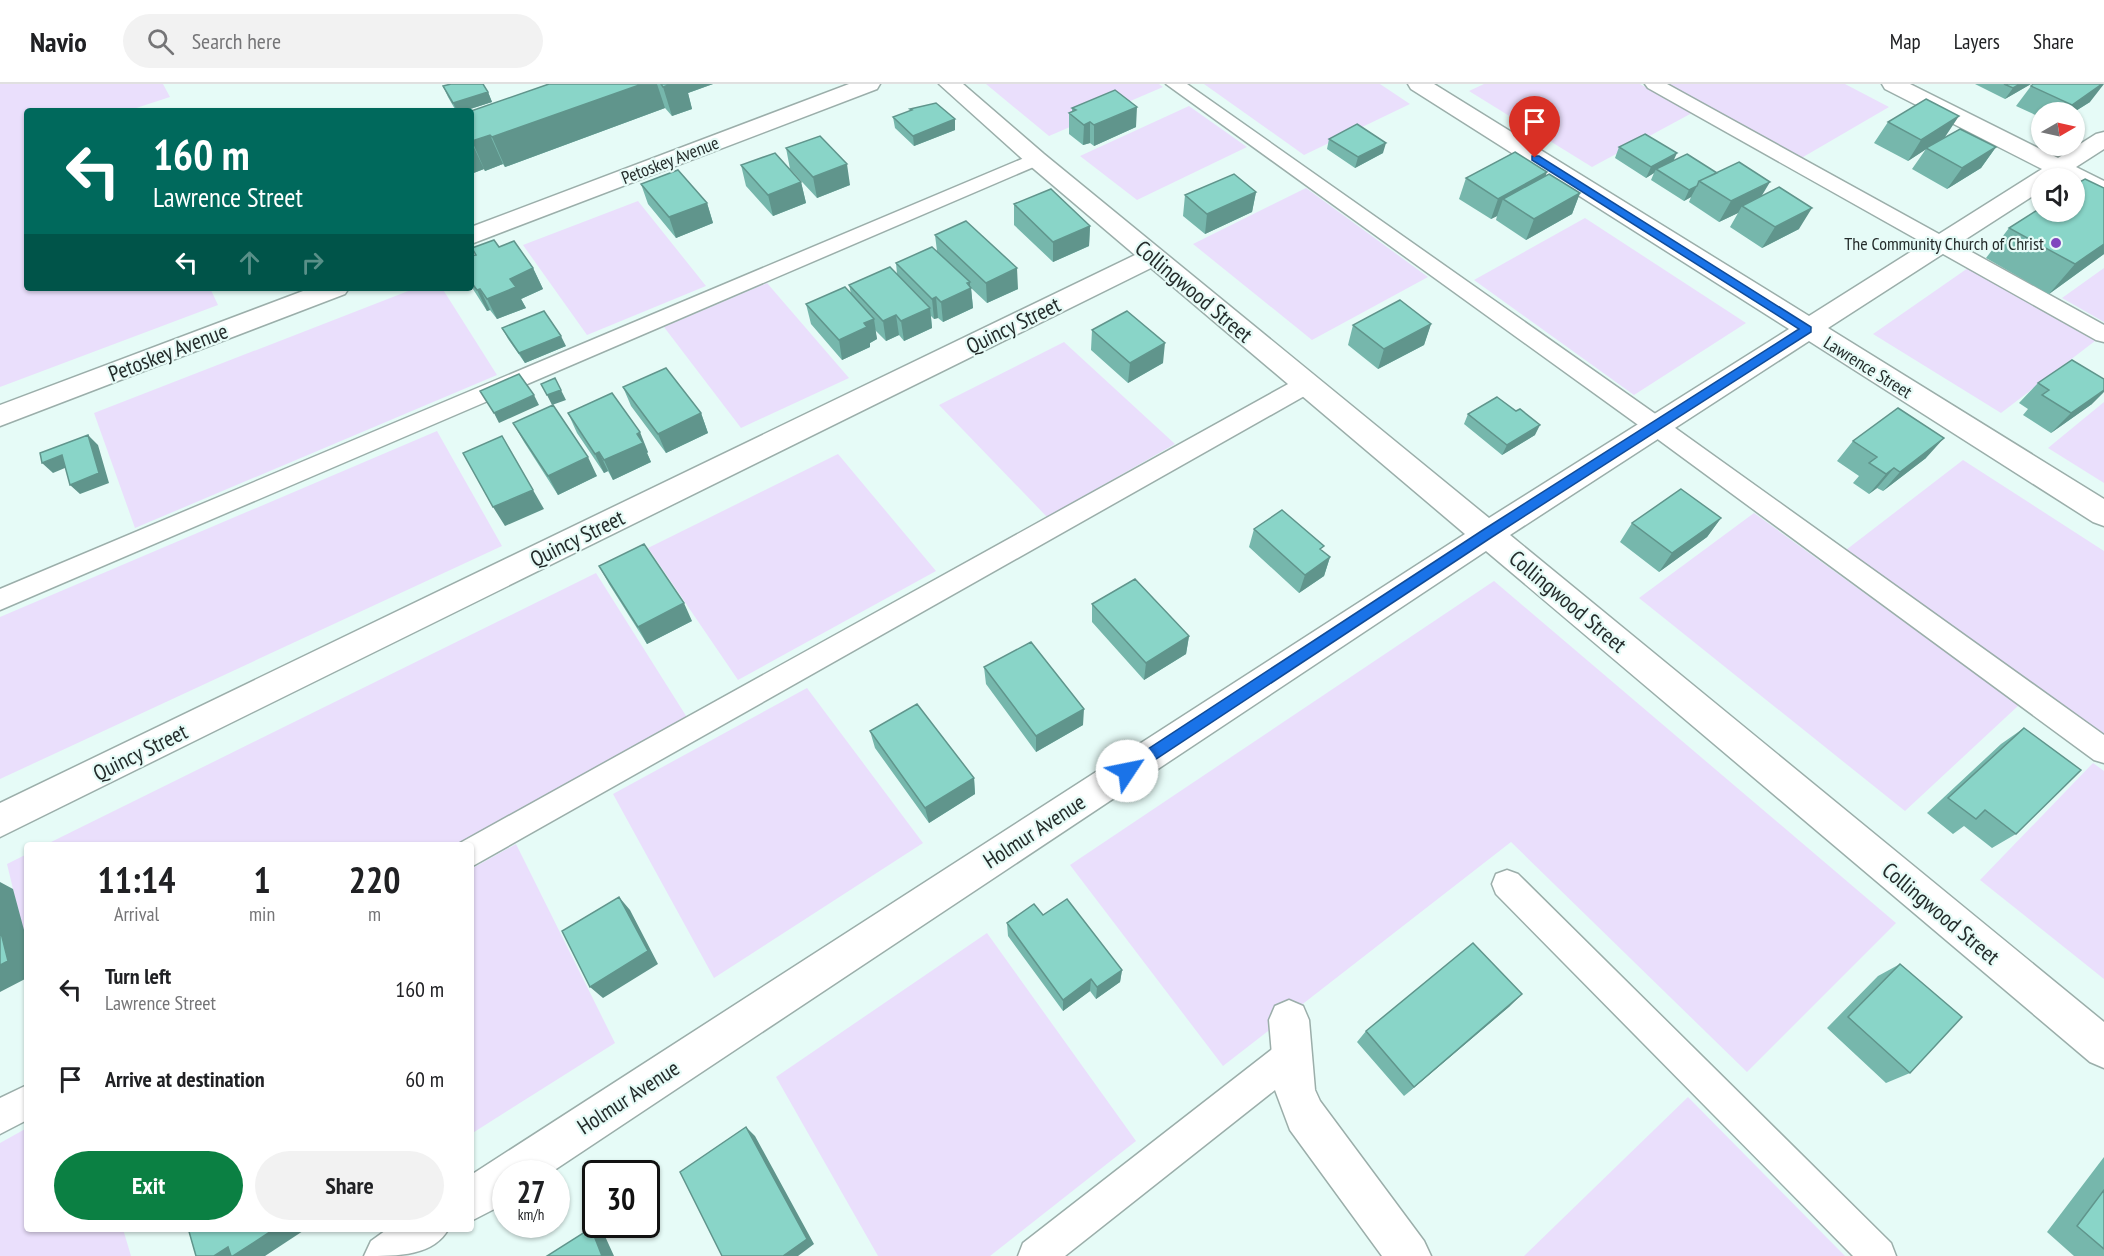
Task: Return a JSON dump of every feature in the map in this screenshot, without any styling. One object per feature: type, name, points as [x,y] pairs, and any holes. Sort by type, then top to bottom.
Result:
[{"type":"street","name":"Petoskey Avenue","points":[[474,235],[869,84]]},
{"type":"street","name":"Collingwood Street","points":[[950,84],[1036,159],[2104,1048]]},
{"type":"street","name":"Lawrence Street","points":[[1419,84],[2104,514]]},
{"type":"street","points":[[1893,84],[2036,168]]},
{"type":"street","name":"Holmur Avenue","points":[[2059,168],[2104,139]]},
{"type":"street","name":"Holmur Avenue","points":[[533,1160],[1488,534],[2031,186]]},
{"type":"street","points":[[2085,186],[2104,191]]},
{"type":"street","name":"Quincy Street","points":[[0,820],[1154,256]]},
{"type":"street","name":"Petoskey Avenue","points":[[0,416],[328,291]]},
{"type":"street","points":[[1291,1037],[1295,1090],[1305,1115],[1409,1256]]},
{"type":"street","points":[[474,1198],[492,1187]]},
{"type":"street","points":[[386,1256],[422,1232]]},
{"type":"lane","points":[[1175,84],[1656,426],[2104,752]]},
{"type":"lane","points":[[1653,84],[2104,335]]},
{"type":"lane","points":[[0,600],[222,503],[1036,159]]},
{"type":"lane","points":[[474,851],[1307,384]]},
{"type":"lane","points":[[1507,884],[1878,1256]]},
{"type":"lane","points":[[1036,1256],[1291,1037]]},
{"type":"lane","points":[[0,1117],[24,1104]]},
{"type":"shaded area","points":[[0,84],[163,84],[170,97],[136,108],[24,108],[24,291],[211,291],[218,305],[0,387]]},
{"type":"shaded area","points":[[986,84],[1159,84],[1163,87],[1049,136]]},
{"type":"shaded area","points":[[1204,84],[1380,84],[1410,104],[1304,155]]},
{"type":"shaded area","points":[[1484,84],[1640,84],[1692,113],[1592,167],[1469,91]]},
{"type":"shaded area","points":[[1660,84],[1845,84],[1889,107],[1798,160]]},
{"type":"shaded area","points":[[1189,106],[1247,147],[1137,200],[1080,156]]},
{"type":"shaded area","points":[[1306,188],[1428,277],[1312,340],[1193,244]]},
{"type":"shaded area","points":[[638,201],[706,286],[587,335],[523,245]]},
{"type":"shaded area","points":[[1585,218],[1746,323],[1634,395],[1474,280]]},
{"type":"shaded area","points":[[1968,268],[2095,341],[2001,413],[1873,334]]},
{"type":"shaded area","points":[[2104,268],[2104,322],[2062,298]]},
{"type":"shaded area","points":[[767,283],[849,378],[741,428],[664,327]]},
{"type":"shaded area","points":[[408,291],[444,291],[497,375],[135,528],[94,413]]},
{"type":"shaded area","points":[[1064,342],[1175,444],[1047,517],[939,405]]},
{"type":"shaded area","points":[[2104,402],[2104,483],[2048,448]]},
{"type":"shaded area","points":[[437,431],[502,546],[0,779],[0,617]]},
{"type":"shaded area","points":[[838,454],[936,571],[738,680],[648,548]]},
{"type":"shaded area","points":[[1963,460],[2104,551],[2104,736],[1846,550]]},
{"type":"shaded area","points":[[1754,513],[2019,705],[1905,811],[1639,598]]},
{"type":"shaded area","points":[[596,573],[688,719],[464,842],[51,842]]},
{"type":"shaded area","points":[[1494,581],[1896,923],[1747,1072],[1511,842],[1223,1066],[1070,865]]},
{"type":"shaded area","points":[[807,688],[923,843],[714,978],[613,794]]},
{"type":"shaded area","points":[[2093,763],[2104,771],[2104,979],[1980,880]]},
{"type":"shaded area","points":[[516,844],[615,1043],[474,1132],[474,867]]},
{"type":"shaded area","points":[[24,856],[24,935],[7,864]]},
{"type":"shaded area","points":[[987,933],[1136,1141],[990,1256],[878,1256],[776,1077]]},
{"type":"shaded area","points":[[1688,1097],[1845,1256],[1524,1256]]},
{"type":"shaded area","points":[[24,1130],[24,1232],[124,1232],[131,1256],[0,1256],[0,1143]]},
{"type":"building","points":[[483,84],[488,92],[453,103],[443,86]]},
{"type":"building","points":[[549,84],[642,84],[492,137],[490,135],[474,140],[474,110]]},
{"type":"building","points":[[2004,84],[2020,84],[2013,88]]},
{"type":"building","points":[[2033,84],[2102,84],[2076,102],[2066,102],[2031,86]]},
{"type":"building","points":[[1115,90],[1137,107],[1094,125],[1090,122],[1084,125],[1069,113],[1076,110],[1072,108]]},
{"type":"building","points":[[1926,99],[1959,116],[1921,140],[1888,122]]},
{"type":"building","points":[[936,103],[955,119],[913,136],[893,117],[912,110],[910,109]]},
{"type":"building","points":[[1357,124],[1386,143],[1358,157],[1329,139]]},
{"type":"building","points":[[1960,129],[1996,147],[1962,168],[1926,148]]},
{"type":"building","points":[[1645,134],[1677,153],[1651,167],[1619,147]]},
{"type":"building","points":[[820,136],[847,164],[813,177],[786,148]]},
{"type":"building","points":[[1515,152],[1547,172],[1498,199],[1466,178]]},
{"type":"building","points":[[775,153],[801,182],[768,195],[741,165]]},
{"type":"building","points":[[1687,154],[1717,173],[1699,181],[1697,186],[1689,190],[1656,169]]},
{"type":"building","points":[[1739,162],[1770,182],[1731,201],[1699,181]]},
{"type":"building","points":[[678,170],[707,203],[669,217],[641,184]]},
{"type":"building","points":[[1234,174],[1256,192],[1207,214],[1185,195]]},
{"type":"building","points":[[1549,174],[1580,193],[1534,219],[1503,199]]},
{"type":"building","points":[[2085,179],[2104,188],[2104,244],[2075,264],[2009,228],[2031,214],[2031,222],[2085,222]]},
{"type":"building","points":[[1779,187],[1812,208],[1775,227],[1742,206]]},
{"type":"building","points":[[1051,189],[1090,226],[1053,242],[1014,204]]},
{"type":"building","points":[[966,221],[1017,268],[986,283],[935,235]]},
{"type":"building","points":[[494,240],[499,247],[514,241],[533,268],[510,279],[516,287],[487,299],[480,289],[477,290],[474,286],[474,255],[476,255],[474,247]]},
{"type":"building","points":[[932,247],[970,282],[967,283],[971,288],[941,302],[936,297],[932,299],[896,263]]},
{"type":"building","points":[[890,267],[930,308],[901,321],[896,315],[883,321],[849,285]]},
{"type":"building","points":[[845,287],[874,319],[864,323],[867,327],[839,340],[806,304]]},
{"type":"building","points":[[1400,300],[1431,324],[1384,349],[1353,325]]},
{"type":"building","points":[[544,311],[561,336],[519,353],[502,328]]},
{"type":"building","points":[[1127,311],[1165,343],[1130,363],[1092,330]]},
{"type":"building","points":[[2072,360],[2104,379],[2104,390],[2071,413],[2042,395],[2049,390],[2038,383]]},
{"type":"building","points":[[666,368],[701,413],[658,434],[623,387]]},
{"type":"building","points":[[519,374],[534,395],[494,413],[480,391]]},
{"type":"building","points":[[555,378],[561,390],[547,395],[541,384]]},
{"type":"building","points":[[612,393],[640,432],[637,434],[643,443],[604,460],[599,452],[595,454],[568,413]]},
{"type":"building","points":[[1497,397],[1516,411],[1520,409],[1540,425],[1507,445],[1468,414]]},
{"type":"building","points":[[553,405],[588,457],[548,476],[513,423]]},
{"type":"building","points":[[1898,408],[1944,438],[1900,472],[1894,468],[1886,474],[1869,463],[1877,457],[1853,441]]},
{"type":"building","points":[[88,435],[99,473],[70,485],[62,455],[42,463],[40,453]]},
{"type":"building","points":[[502,436],[533,490],[493,507],[463,453]]},
{"type":"building","points":[[1681,489],[1721,518],[1672,553],[1632,523]]},
{"type":"building","points":[[1282,510],[1324,546],[1320,549],[1330,557],[1305,575],[1254,529]]},
{"type":"building","points":[[644,544],[684,603],[638,627],[599,566]]},
{"type":"building","points":[[1135,579],[1189,636],[1146,663],[1092,604]]},
{"type":"building","points":[[1031,642],[1084,709],[1036,736],[984,667]]},
{"type":"building","points":[[917,704],[974,778],[925,808],[870,731]]},
{"type":"building","points":[[2024,728],[2081,770],[2016,834],[1985,810],[1976,819],[1948,798]]},
{"type":"building","points":[[619,897],[648,951],[590,987],[562,931]]},
{"type":"building","points":[[1067,899],[1122,970],[1097,987],[1091,979],[1063,1000],[1007,923],[1034,904],[1043,915]]},
{"type":"building","points":[[0,929],[8,961],[0,965]]},
{"type":"building","points":[[1473,943],[1522,994],[1414,1087],[1366,1031]]},
{"type":"building","points":[[1900,964],[1962,1017],[1910,1073],[1848,1017]]},
{"type":"building","points":[[746,1127],[807,1239],[783,1256],[722,1256],[680,1172]]},
{"type":"building","points":[[2104,1190],[2104,1249],[2077,1226]]},
{"type":"building","points":[[189,1232],[270,1232],[233,1256],[228,1247],[214,1256],[196,1256]]},
{"type":"building","points":[[582,1234],[582,1238],[595,1238],[602,1256],[547,1256]]},
{"type":"place","name":"The Community Church of Christ","points":[[2056,243]]},
{"type":"route","points":[[1127,771],[1488,534],[1807,329],[1535,158]]}]
